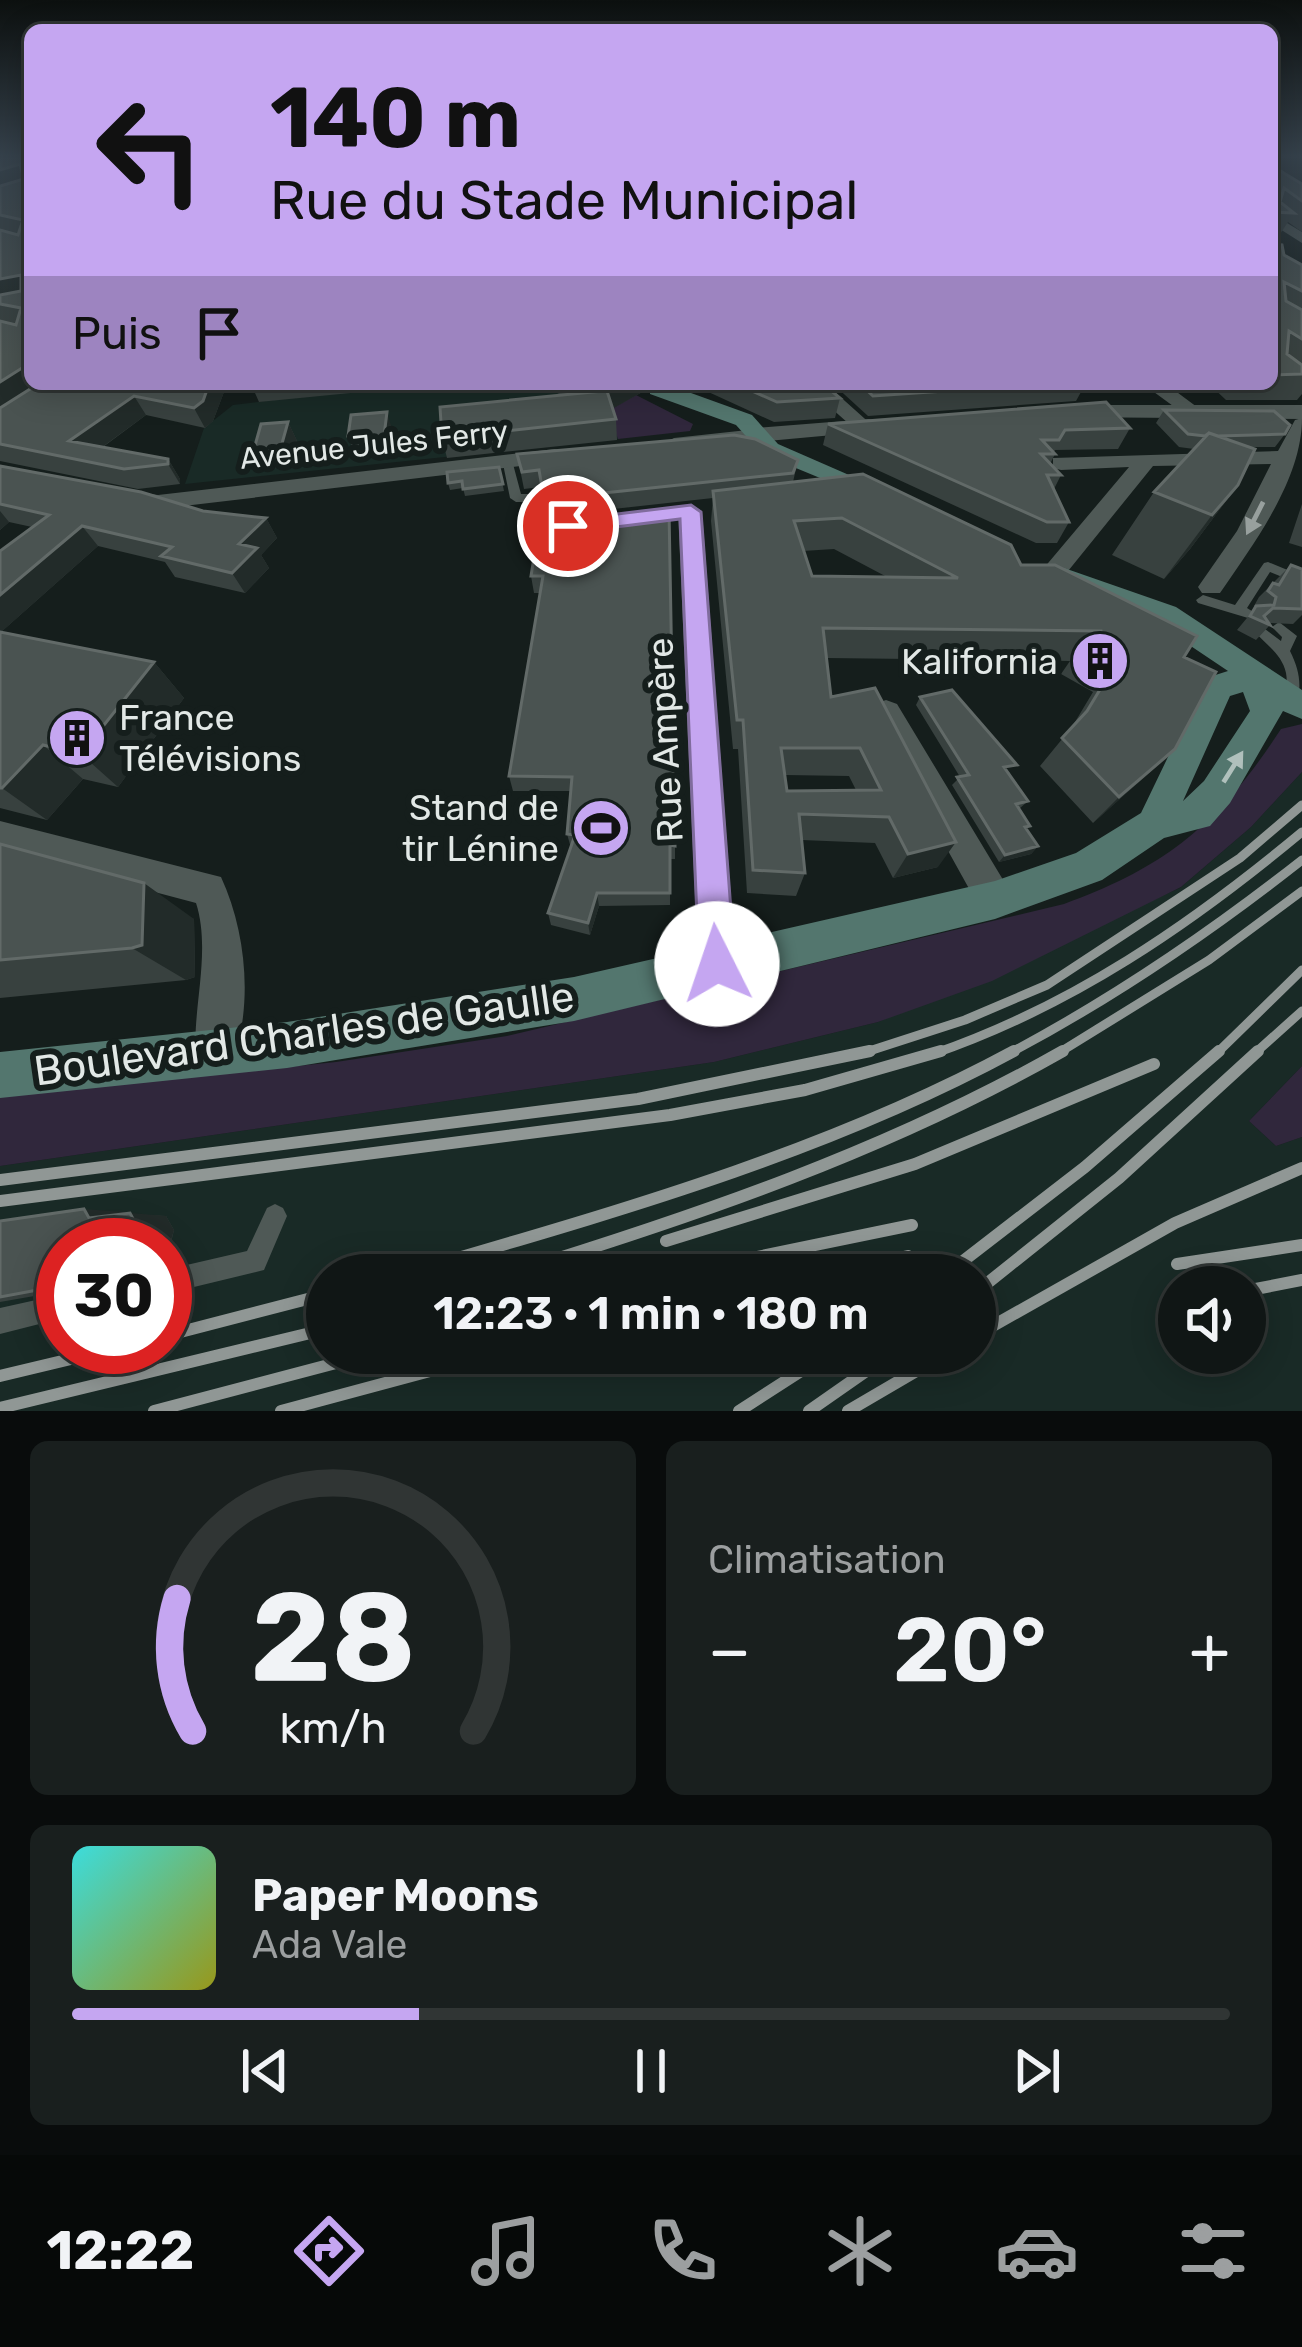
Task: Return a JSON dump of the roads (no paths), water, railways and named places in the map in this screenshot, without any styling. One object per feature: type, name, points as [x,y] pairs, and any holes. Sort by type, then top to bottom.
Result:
[{"type":"main road","points":[[660,390],[726,427],[757,435],[784,455],[877,493]]},
{"type":"main road","points":[[1041,571],[1199,605],[1215,643],[1252,677]]},
{"type":"main road","points":[[1041,571],[1086,601],[1202,660],[1252,677],[1297,703]]},
{"type":"main road","points":[[1156,824],[1168,787],[1207,722],[1217,687],[1252,677]]},
{"type":"main road","name":"Boulevard Charles de Gaulle","points":[[0,1075],[215,1053],[487,1014],[994,900],[1088,867],[1156,824],[1197,814],[1217,792],[1267,712],[1252,677]]},
{"type":"street","points":[[823,390],[874,426]]},
{"type":"street","points":[[1162,390],[1191,410]]},
{"type":"street","points":[[1053,414],[1302,412]]},
{"type":"street","points":[[640,447],[874,426]]},
{"type":"street","points":[[1061,463],[1147,460],[1293,442]]},
{"type":"street","points":[[1199,605],[1248,533],[1293,442]]},
{"type":"street","name":"Avenue Jules Ferry","points":[[102,493],[158,502],[576,454]]},
{"type":"street","points":[[1041,571],[1147,460]]},
{"type":"street","points":[[815,496],[877,493]]},
{"type":"street","name":"Rue Ampère","points":[[655,514],[701,510],[717,964]]},
{"type":"street","points":[[886,712],[994,900]]},
{"type":"street","points":[[0,836],[208,889],[218,907],[223,988],[215,1053]]},
{"type":"lane","points":[[508,464],[516,498],[537,498],[532,542]]},
{"type":"lane","points":[[1199,605],[1240,613],[1268,566],[1302,580]]},
{"type":"lane","points":[[1261,631],[1289,636],[1297,703]]},
{"type":"lane","points":[[192,1276],[254,1261],[274,1216]]},
{"type":"lane","points":[[0,1321],[36,1312]]},
{"type":"railway","points":[[868,1051],[965,1020],[1047,985],[1240,858],[1302,805]]},
{"type":"railway","points":[[933,1054],[1033,1012],[1127,960],[1216,900],[1302,832]]},
{"type":"railway","points":[[1008,1054],[1160,964],[1302,860]]},
{"type":"railway","points":[[1057,1054],[1209,960],[1302,891]]},
{"type":"railway","points":[[1216,1054],[1302,970]]},
{"type":"railway","points":[[1254,1054],[1302,1011]]},
{"type":"railway","points":[[0,1180],[638,1099],[868,1051]]},
{"type":"railway","points":[[860,1054],[868,1051]]},
{"type":"railway","points":[[0,1201],[670,1115],[805,1090],[941,1051]]},
{"type":"railway","points":[[470,1254],[635,1205],[790,1151],[941,1088],[1014,1051]]},
{"type":"railway","points":[[570,1254],[860,1150],[1063,1051]]},
{"type":"railway","points":[[972,1254],[1085,1167],[1219,1051]]},
{"type":"railway","points":[[996,1276],[1119,1178],[1258,1051]]},
{"type":"railway","points":[[666,1241],[915,1164],[1154,1064]]},
{"type":"railway","points":[[996,1324],[1175,1223],[1302,1168]]},
{"type":"railway","points":[[772,1254],[912,1225]]},
{"type":"railway","points":[[1177,1264],[1302,1245]]},
{"type":"railway","points":[[1266,1287],[1302,1280]]},
{"type":"railway","points":[[192,1329],[306,1299]]},
{"type":"railway","points":[[0,1408],[306,1334]]},
{"type":"railway","points":[[0,1376],[36,1367]]},
{"type":"railway","points":[[154,1411],[306,1371]]},
{"type":"railway","points":[[281,1411],[419,1374]]},
{"type":"railway","points":[[739,1411],[796,1374]]},
{"type":"railway","points":[[809,1411],[862,1374]]},
{"type":"railway","points":[[848,1411],[911,1374]]},
{"type":"place","name":"Kalifornia","points":[[1100,661]]},
{"type":"place","name":"France Télévisions","points":[[77,738]]},
{"type":"place","name":"Stand de tir Lénine","points":[[601,828]]}]
